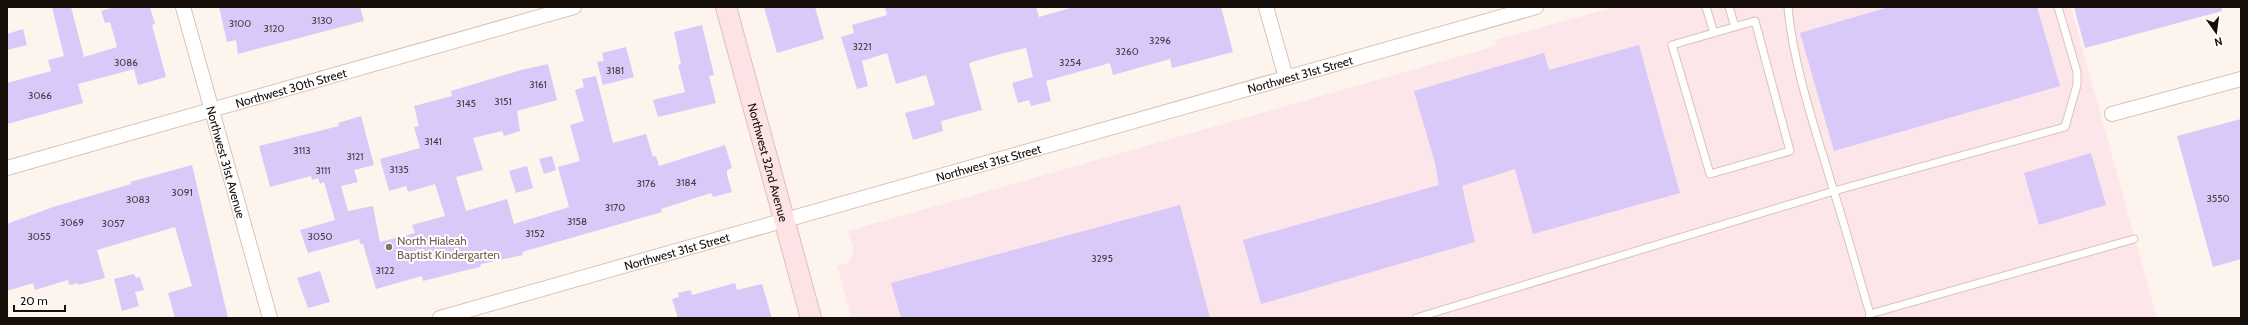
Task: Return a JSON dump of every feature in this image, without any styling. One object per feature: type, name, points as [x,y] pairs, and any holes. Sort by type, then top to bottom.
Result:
[{"type":"main road","name":"Northwest 32nd Avenue","points":[[726,7],[811,318]]},
{"type":"street","name":"Northwest 31st Avenue","points":[[183,7],[270,318]]},
{"type":"street","name":"Northwest 30th Street","points":[[7,168],[574,7]]},
{"type":"street","points":[[1266,7],[1286,78]]},
{"type":"street","name":"Northwest 31st Street","points":[[440,318],[1536,7]]},
{"type":"street","points":[[2112,114],[2241,79]]},
{"type":"lane","points":[[1706,7],[1714,33]]},
{"type":"lane","points":[[1729,7],[1735,27]]},
{"type":"lane","points":[[1789,7],[1792,46],[1807,104],[1870,316],[2134,239]]},
{"type":"lane","points":[[1416,318],[1834,191],[2065,127],[2077,85],[2077,72],[2058,7]]},
{"type":"lane","points":[[1754,21],[1790,151],[1710,174],[1672,45],[1714,33],[1754,21]]},
{"type":"shaded area","points":[[1615,7],[2071,7],[2157,318],[851,318],[837,266],[848,263],[854,252],[848,231],[1496,46],[1495,40]]},
{"type":"building","points":[[52,7],[71,7],[84,57],[117,47],[110,22],[105,23],[101,11],[115,7],[150,7],[155,24],[152,25],[166,77],[138,85],[134,69],[78,84],[83,103],[7,124],[7,83],[51,71],[48,60],[64,56]]},
{"type":"building","points":[[219,7],[360,7],[364,21],[238,54],[236,40],[227,42]]},
{"type":"building","points":[[764,7],[815,7],[824,39],[777,53]]},
{"type":"building","points":[[885,7],[1036,7],[1039,17],[1074,7],[1221,7],[1233,52],[1172,68],[1170,59],[1113,75],[1110,63],[1046,81],[1051,101],[1031,106],[1029,100],[1018,103],[1012,83],[1033,77],[1026,48],[1000,54],[969,63],[982,110],[941,121],[943,131],[913,140],[905,113],[935,105],[926,75],[896,84],[887,53],[862,61],[868,86],[857,89],[841,37],[854,33],[852,25],[887,15]]},
{"type":"building","points":[[1889,7],[2037,7],[2060,86],[1834,151],[1800,33]]},
{"type":"building","points":[[2074,7],[2222,7],[2222,11],[2085,48]]},
{"type":"building","points":[[702,25],[714,75],[709,76],[716,103],[658,117],[653,100],[685,92],[678,65],[681,64],[674,32]]},
{"type":"building","points":[[23,29],[27,45],[7,50],[7,34]]},
{"type":"building","points":[[1639,45],[1680,193],[1533,234],[1515,169],[1462,186],[1475,242],[1261,304],[1243,240],[1439,185],[1435,163],[1414,91],[1544,53],[1549,70]]},
{"type":"building","points":[[626,47],[634,77],[603,85],[597,62],[604,61],[602,53]]},
{"type":"building","points":[[548,64],[557,100],[517,111],[520,131],[504,136],[502,131],[473,138],[483,170],[456,177],[466,211],[507,199],[514,224],[569,207],[558,167],[580,161],[570,125],[584,121],[575,90],[584,87],[582,79],[596,76],[613,143],[646,134],[653,157],[656,156],[659,166],[725,145],[732,168],[727,170],[727,175],[732,192],[713,197],[711,193],[661,209],[662,212],[522,252],[523,255],[481,264],[480,267],[423,281],[422,276],[376,289],[363,244],[360,244],[359,239],[308,253],[300,230],[335,220],[324,182],[320,184],[318,178],[312,180],[311,176],[270,187],[259,146],[339,126],[338,123],[361,116],[374,165],[354,170],[358,182],[341,186],[348,211],[373,206],[380,242],[415,233],[412,225],[445,216],[435,184],[408,192],[406,186],[389,191],[380,159],[420,148],[414,127],[419,126],[414,106],[452,96],[451,91],[521,70]]},
{"type":"building","points":[[2241,119],[2241,259],[2213,267],[2177,136]]},
{"type":"building","points":[[2091,153],[2106,205],[2039,225],[2024,173]]},
{"type":"building","points":[[552,156],[556,170],[544,174],[539,159]]},
{"type":"building","points":[[192,165],[228,318],[175,318],[168,293],[192,286],[175,227],[97,250],[105,278],[78,285],[78,283],[69,285],[68,280],[35,290],[33,283],[7,291],[7,224],[53,207],[131,184],[130,182]]},
{"type":"building","points":[[527,166],[533,188],[516,193],[509,171]]},
{"type":"building","points":[[1180,205],[1210,318],[901,318],[891,283]]},
{"type":"building","points":[[320,271],[330,302],[308,308],[297,278]]},
{"type":"building","points":[[134,274],[136,278],[140,277],[144,290],[135,292],[139,306],[122,311],[114,279]]},
{"type":"building","points":[[735,283],[737,290],[762,284],[772,318],[678,318],[672,299],[679,297],[678,293],[691,290],[692,295]]},
{"type":"place","name":"North Hialeah Baptist Kindergarten","points":[[389,247]]}]
